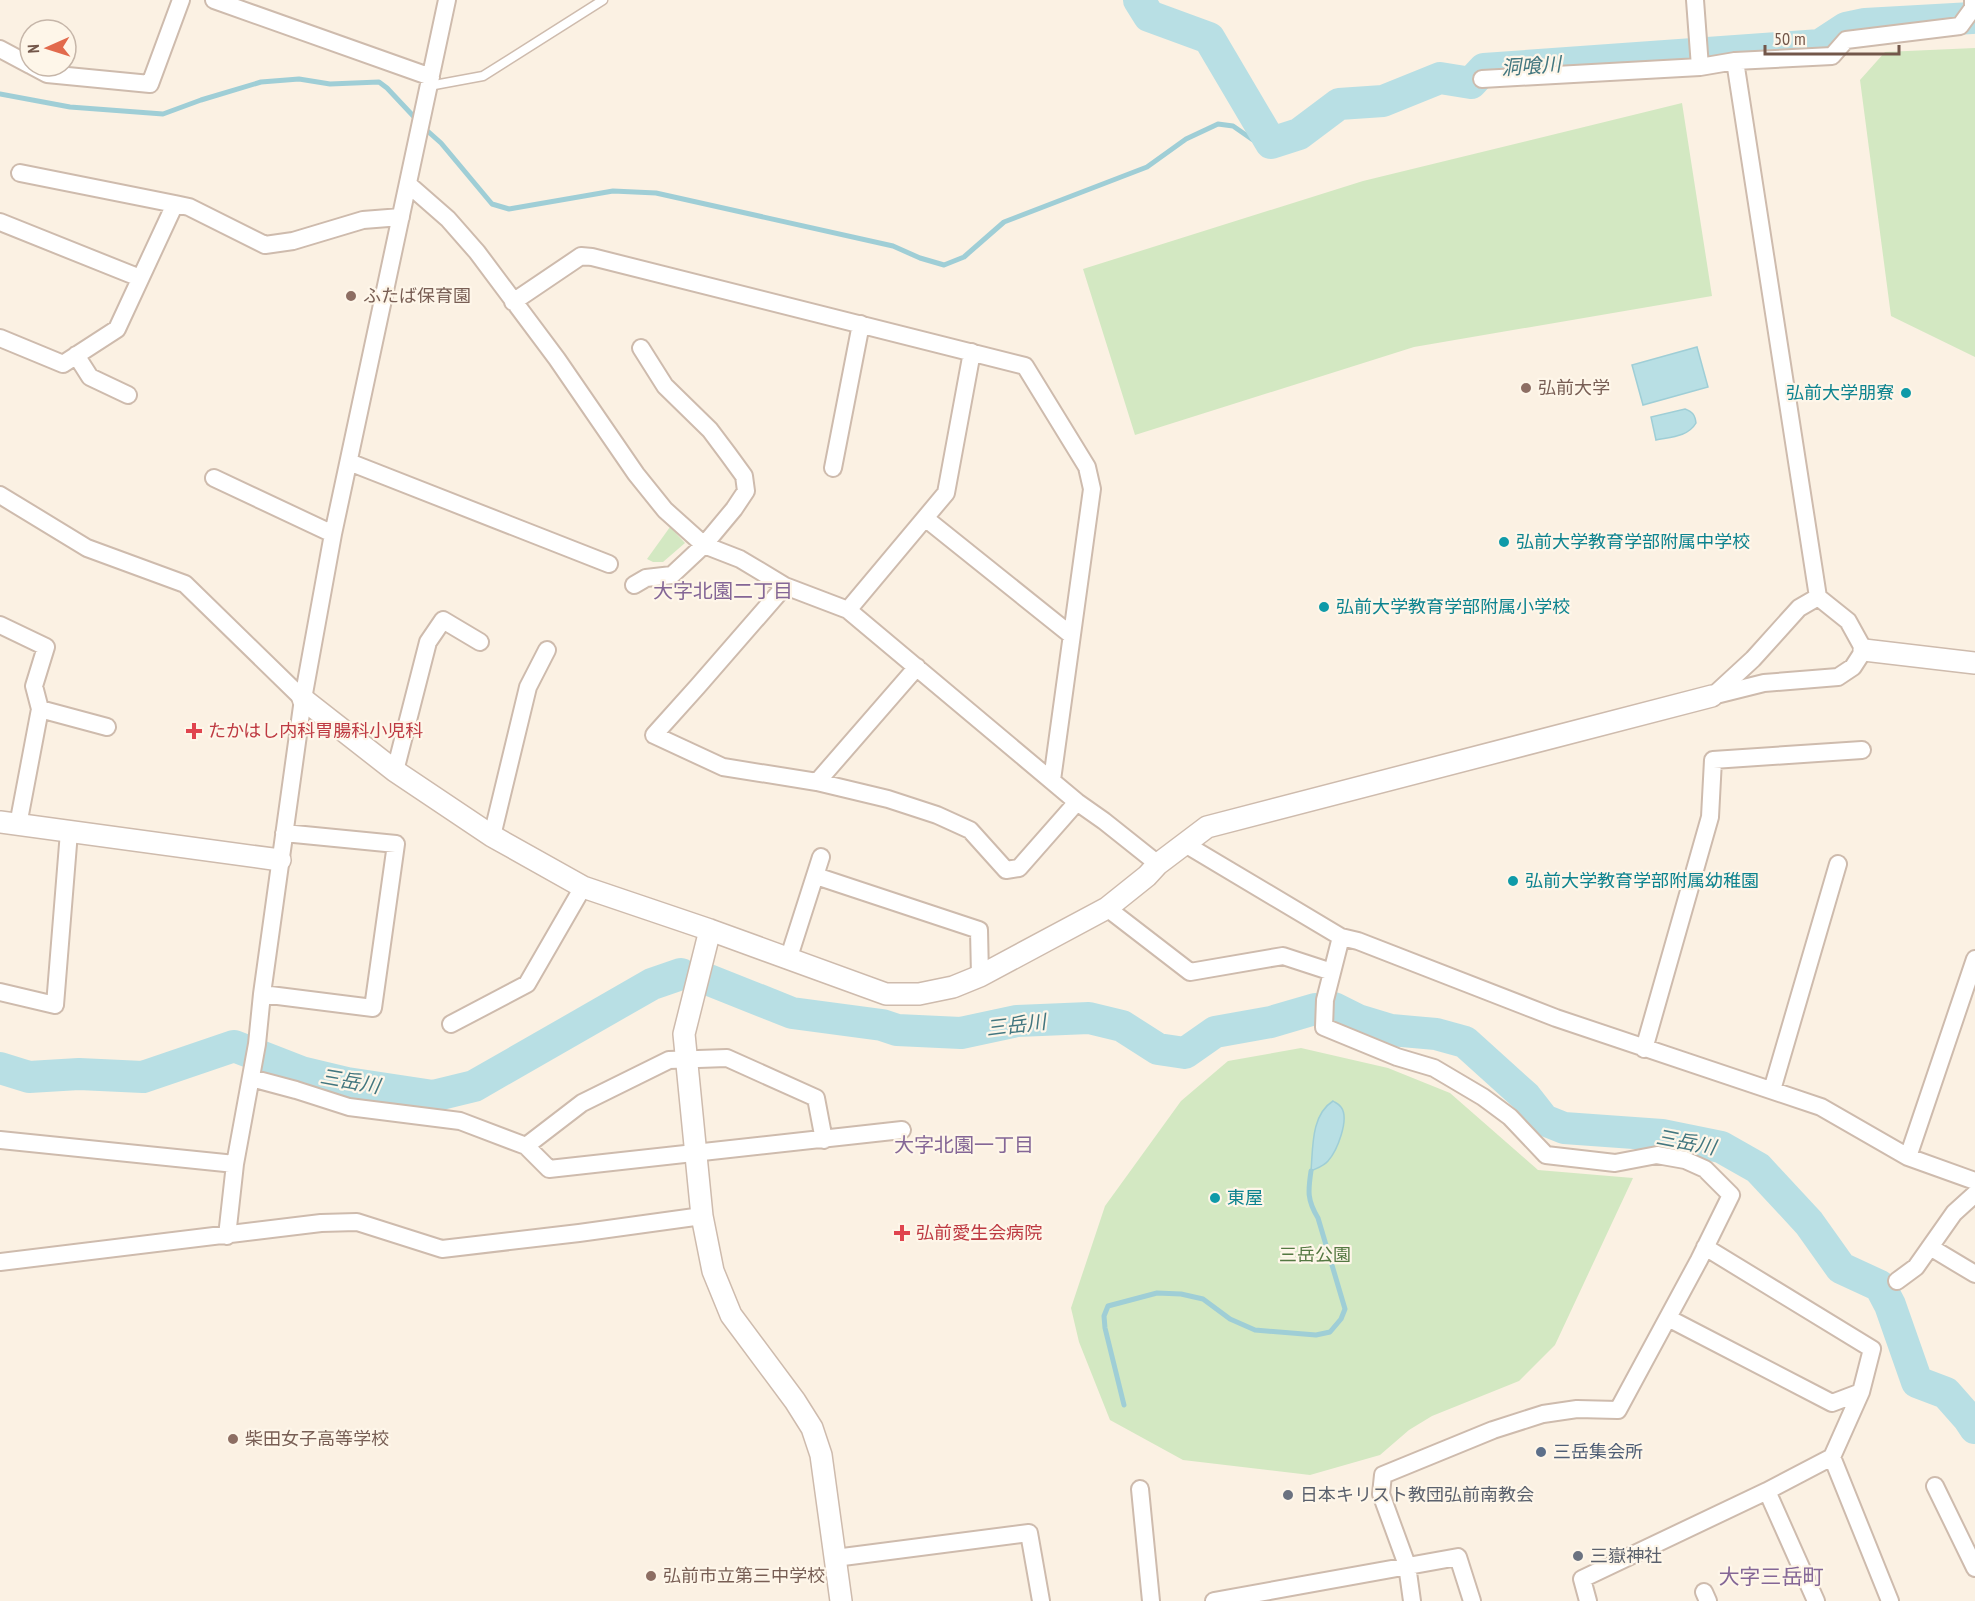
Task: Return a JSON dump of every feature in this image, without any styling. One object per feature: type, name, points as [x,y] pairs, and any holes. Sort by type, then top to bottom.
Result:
[{"type":"street","points":[[78,77],[150,84],[181,0]]},
{"type":"street","points":[[214,0],[430,82]]},
{"type":"street","points":[[226,1236],[235,1164],[255,1052],[303,699],[333,534],[447,0]]},
{"type":"street","points":[[1695,0],[1700,59]]},
{"type":"street","points":[[1482,79],[1700,59],[1735,61],[1832,56],[1846,40],[1960,26],[1973,8],[1973,0]]},
{"type":"street","points":[[0,49],[18,59]]},
{"type":"street","points":[[1735,61],[1818,597],[1848,621],[1864,650]]},
{"type":"street","points":[[20,172],[189,207],[265,245],[293,241],[363,220],[401,217]]},
{"type":"street","points":[[408,184],[447,219],[477,252],[557,359],[636,474],[665,510],[704,545],[740,559],[785,586],[848,610],[1077,802],[1158,864]]},
{"type":"street","points":[[0,338],[63,364],[117,329],[175,204]]},
{"type":"street","points":[[2,227],[140,278]]},
{"type":"street","points":[[513,302],[581,256],[1025,366],[1086,467],[1092,489],[1052,780]]},
{"type":"street","points":[[832,468],[861,324]]},
{"type":"street","points":[[634,585],[646,578],[672,575],[704,545],[746,491],[744,476],[710,430],[665,386],[641,348]]},
{"type":"street","points":[[848,610],[946,493],[972,352]]},
{"type":"street","points":[[76,355],[90,377],[128,396]]},
{"type":"street","points":[[349,462],[609,564]]},
{"type":"street","points":[[214,478],[333,534]]},
{"type":"street","points":[[0,495],[87,548],[185,584],[303,699],[395,771],[492,836],[583,887],[886,994],[919,994],[953,987],[980,976],[1107,908],[1147,876],[1158,864],[1207,827],[1764,683],[1838,678],[1853,667],[1864,650]]},
{"type":"street","points":[[925,519],[1071,635]]},
{"type":"street","points":[[785,586],[654,735],[723,767],[817,782],[888,799],[937,815],[970,830],[1006,870],[1019,868],[1077,802]]},
{"type":"street","points":[[1712,696],[1753,659],[1799,608],[1818,597]]},
{"type":"street","points":[[395,771],[428,642],[443,620],[480,642]]},
{"type":"street","points":[[0,625],[45,647],[34,686],[40,709],[9,824],[280,860]]},
{"type":"street","points":[[492,836],[528,687],[547,650]]},
{"type":"street","points":[[1864,650],[1975,663]]},
{"type":"street","points":[[817,782],[917,667]]},
{"type":"street","points":[[40,709],[107,728]]},
{"type":"street","points":[[1644,1049],[1710,817],[1713,760],[1862,750]]},
{"type":"street","points":[[0,992],[55,1005],[69,832]]},
{"type":"street","points":[[262,994],[373,1008],[396,844],[284,833]]},
{"type":"street","points":[[1185,844],[1341,937],[1358,941],[1556,1018],[1821,1107],[1908,1156],[1975,1181]]},
{"type":"street","points":[[788,960],[821,858]]},
{"type":"street","points":[[1772,1090],[1838,864]]},
{"type":"street","points":[[816,876],[979,930],[980,976]]},
{"type":"street","points":[[451,1024],[527,984],[583,887]]},
{"type":"street","points":[[1107,908],[1190,972],[1282,956],[1332,972]]},
{"type":"street","points":[[710,930],[684,1034],[702,1216],[713,1270],[731,1315],[795,1401],[812,1428],[821,1455],[841,1601]]},
{"type":"street","points":[[1341,937],[1325,1000],[1324,1027],[1397,1057],[1434,1068],[1483,1097],[1510,1117],[1546,1155],[1615,1163],[1657,1155],[1685,1160],[1705,1168],[1731,1196],[1618,1410],[1577,1408],[1543,1414],[1493,1430],[1383,1475],[1381,1494],[1407,1565],[1412,1601]]},
{"type":"street","points":[[1908,1156],[1975,959]]},
{"type":"street","points":[[526,1146],[582,1103],[669,1060],[727,1058],[816,1098],[824,1140]]},
{"type":"street","points":[[251,1078],[349,1107],[460,1121],[526,1146],[549,1169],[902,1130]]},
{"type":"street","points":[[0,1140],[235,1164]]},
{"type":"street","points":[[1897,1281],[1916,1267],[1954,1213],[1975,1194]]},
{"type":"street","points":[[0,1262],[321,1223],[357,1222],[442,1249],[702,1216]]},
{"type":"street","points":[[1930,1246],[1975,1274]]},
{"type":"street","points":[[1588,1601],[1582,1579],[1767,1491],[1832,1457],[1861,1392],[1872,1349],[1705,1248]]},
{"type":"street","points":[[1668,1318],[1832,1403],[1861,1392]]},
{"type":"street","points":[[1832,1457],[1890,1601]]},
{"type":"street","points":[[1935,1486],[1975,1568]]},
{"type":"street","points":[[1140,1489],[1151,1601]]},
{"type":"street","points":[[1767,1491],[1816,1601]]},
{"type":"street","points":[[835,1558],[1029,1533],[1041,1601]]},
{"type":"street","points":[[1214,1601],[1458,1557],[1472,1601]]},
{"type":"lane","points":[[430,82],[483,76],[603,0]]},
{"type":"green space","points":[[1975,48],[1975,357],[1891,316],[1860,80],[1885,52]]},
{"type":"green space","points":[[1682,103],[1712,296],[1414,347],[1135,435],[1083,269],[1363,181]]},
{"type":"green space","points":[[670,527],[685,543],[663,562],[653,562],[647,559]]},
{"type":"green space","name":"三岳公園","points":[[1301,1048],[1388,1068],[1450,1093],[1538,1170],[1633,1178],[1555,1345],[1519,1381],[1432,1416],[1409,1430],[1380,1455],[1310,1475],[1183,1460],[1110,1420],[1079,1342],[1071,1308],[1105,1206],[1181,1101],[1228,1061]]},
{"type":"water","points":[[1697,347],[1708,387],[1643,405],[1632,365]]},
{"type":"water","points":[[1685,409],[1694,416],[1696,423],[1693,428],[1678,436],[1656,440],[1651,417]]},
{"type":"water","points":[[1333,1101],[1340,1106],[1343,1112],[1341,1135],[1328,1161],[1311,1171],[1314,1132],[1321,1114]]},
{"type":"waterway","name":"洞喰川","points":[[1139,0],[1149,16],[1209,38],[1271,143],[1299,134],[1339,104],[1383,101],[1440,78],[1471,83],[1484,69],[1820,45],[1846,28],[1865,24],[1972,18]]},
{"type":"waterway","points":[[0,94],[70,107],[163,114],[261,82],[299,79],[330,84],[379,82],[417,120]]},
{"type":"waterway","points":[[423,127],[441,143],[492,204],[509,209],[613,191],[656,193],[893,246],[920,258],[944,265],[964,257],[1004,222],[1147,167],[1186,139],[1218,124],[1233,126],[1256,142],[1271,143]]},
{"type":"waterway","name":"三岳川","points":[[0,1068],[29,1077],[79,1074],[143,1077],[234,1046],[301,1072],[347,1083],[433,1096],[474,1086],[652,984],[681,974]]},
{"type":"waterway","name":"三岳川","points":[[709,980],[792,1013],[882,1025],[897,1030],[961,1033],[1017,1021],[1089,1018],[1122,1026],[1158,1049],[1185,1053],[1215,1032],[1271,1022],[1315,1009]]},
{"type":"waterway","name":"三岳川","points":[[1334,1008],[1358,1020],[1391,1030],[1436,1034],[1465,1042],[1526,1097],[1544,1120],[1564,1128],[1662,1135],[1721,1147],[1758,1168],[1809,1223],[1841,1268],[1880,1286],[1890,1305],[1917,1382],[1946,1393],[1975,1428]]},
{"type":"waterway","points":[[1124,1405],[1105,1328],[1104,1316],[1108,1306],[1157,1293],[1181,1294],[1203,1299],[1230,1319],[1255,1330],[1316,1335],[1330,1332],[1341,1319],[1345,1309],[1318,1218],[1310,1200],[1311,1171]]},
{"type":"place","name":"ふたば保育園","points":[[351,296]]},
{"type":"place","name":"弘前大学","points":[[1526,388]]},
{"type":"place","name":"弘前大学朋寮","points":[[1906,393]]},
{"type":"place","name":"弘前大学教育学部附属中学校","points":[[1504,542]]},
{"type":"place","name":"弘前大学教育学部附属小学校","points":[[1324,607]]},
{"type":"place","name":"たかはし内科胃腸科小児科","points":[[194,731]]},
{"type":"place","name":"弘前大学教育学部附属幼稚園","points":[[1513,881]]},
{"type":"place","name":"東屋","points":[[1215,1198]]},
{"type":"place","name":"弘前愛生会病院","points":[[902,1233]]},
{"type":"place","name":"柴田女子高等学校","points":[[233,1439]]},
{"type":"place","name":"三岳集会所","points":[[1541,1452]]},
{"type":"place","name":"日本キリスト教団弘前南教会","points":[[1288,1495]]},
{"type":"place","name":"三嶽神社","points":[[1578,1556]]},
{"type":"place","name":"弘前市立第三中学校","points":[[651,1576]]},
{"type":"district","name":"大字北園二丁目","points":[[723,591]]},
{"type":"district","name":"大字北園一丁目","points":[[964,1145]]},
{"type":"district","name":"大字三岳町","points":[[1771,1577]]}]
